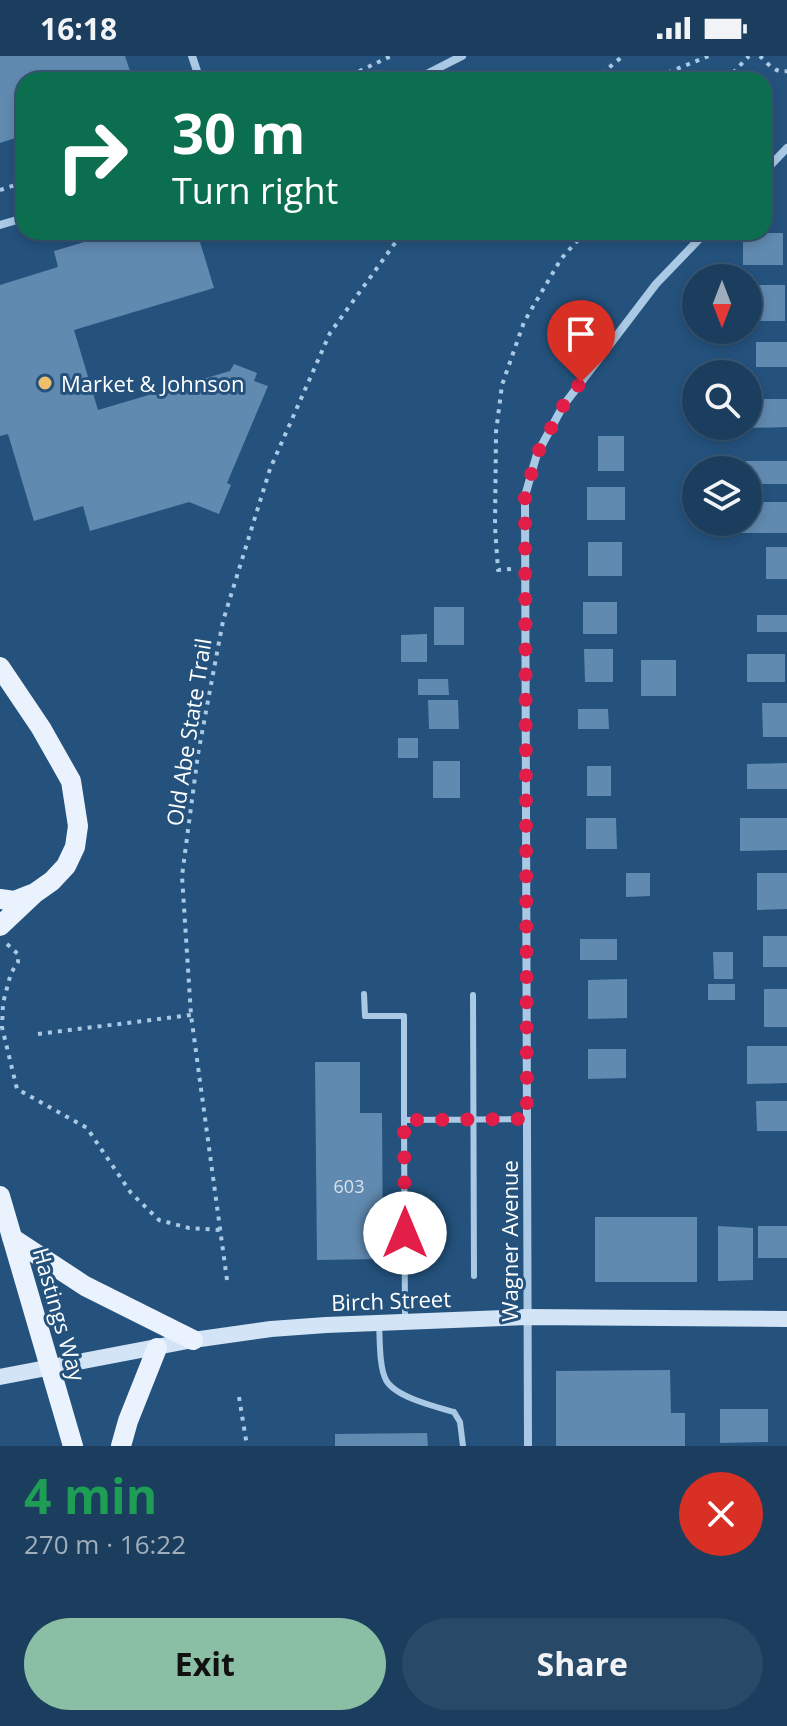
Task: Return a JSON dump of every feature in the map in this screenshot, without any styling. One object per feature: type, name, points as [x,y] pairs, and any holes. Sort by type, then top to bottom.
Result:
[{"type":"main road","points":[[0,667],[41,728],[71,781],[78,826],[75,847],[66,866],[0,926]]},
{"type":"main road","points":[[0,899],[14,901],[35,893]]},
{"type":"main road","name":"Hastings Way","points":[[0,1196],[73,1446]]},
{"type":"main road","points":[[12,1238],[85,1286],[193,1340]]},
{"type":"main road","name":"Birch Street","points":[[0,1377],[193,1340],[271,1329],[527,1317],[787,1319]]},
{"type":"main road","points":[[121,1446],[157,1348]]},
{"type":"street","points":[[431,72],[462,56]]},
{"type":"street","points":[[772,164],[787,148]]},
{"type":"street","name":"Wagner Avenue","points":[[528,1446],[525,496],[537,454],[563,406],[656,284],[698,240]]},
{"type":"lane","points":[[364,994],[365,1016],[404,1016],[405,1322]]},
{"type":"lane","points":[[473,995],[474,1276]]},
{"type":"lane","points":[[404,1120],[527,1119]]},
{"type":"lane","points":[[379,1323],[385,1379],[394,1390],[433,1407],[454,1412],[460,1422],[463,1446]]},
{"type":"path","points":[[358,72],[391,56]]},
{"type":"path","points":[[604,72],[623,56]]},
{"type":"path","points":[[669,72],[709,56]]},
{"type":"path","points":[[734,72],[749,56]]},
{"type":"path","points":[[760,56],[771,67],[787,71]]},
{"type":"path","name":"Old Abe State Trail","points":[[227,1280],[191,1015],[182,876],[198,754],[223,621],[270,469],[330,333],[397,240]]},
{"type":"path","points":[[525,567],[498,570],[496,432],[502,385],[524,322],[561,259],[578,240]]},
{"type":"path","points":[[0,937],[18,954],[3,1003],[2,1027],[17,1089],[87,1128],[131,1193],[159,1220],[189,1228],[220,1230]]},
{"type":"path","points":[[38,1034],[191,1015]]},
{"type":"path","points":[[239,1397],[247,1446]]},
{"type":"building","points":[[0,56],[125,56],[130,72],[16,72],[16,138],[0,143]]},
{"type":"building","points":[[772,233],[783,233],[783,265],[743,264],[743,240],[772,240]]},
{"type":"building","name":"Market & Johnson","points":[[91,240],[199,240],[214,288],[74,330],[98,410],[230,371],[234,364],[257,373],[254,381],[268,386],[227,483],[231,485],[219,514],[189,502],[90,531],[83,506],[34,521],[8,434],[0,436],[0,285],[58,267],[54,251]]},
{"type":"building","points":[[762,285],[785,285],[785,321],[762,321]]},
{"type":"building","points":[[787,342],[787,367],[762,367],[762,360],[756,360],[756,344]]},
{"type":"building","points":[[762,399],[787,399],[787,427],[762,428]]},
{"type":"building","points":[[598,436],[624,436],[624,471],[598,471]]},
{"type":"building","points":[[762,461],[787,461],[787,484],[762,484]]},
{"type":"building","points":[[587,487],[625,487],[625,520],[587,520]]},
{"type":"building","points":[[762,502],[787,502],[787,533],[762,533]]},
{"type":"building","points":[[588,542],[622,542],[622,576],[588,576]]},
{"type":"building","points":[[766,547],[787,547],[787,579],[766,579]]},
{"type":"building","points":[[583,602],[617,602],[617,634],[583,634]]},
{"type":"building","points":[[434,607],[464,607],[464,645],[434,645]]},
{"type":"building","points":[[757,615],[787,615],[787,632],[757,632]]},
{"type":"building","points":[[427,634],[427,662],[401,662],[401,635]]},
{"type":"building","points":[[584,649],[613,649],[613,682],[585,682]]},
{"type":"building","points":[[747,654],[785,654],[785,682],[747,682]]},
{"type":"building","points":[[641,660],[676,660],[676,696],[641,696]]},
{"type":"building","points":[[418,679],[448,679],[449,695],[418,695]]},
{"type":"building","points":[[428,700],[458,700],[459,729],[429,729]]},
{"type":"building","points":[[762,703],[787,703],[787,737],[763,737]]},
{"type":"building","points":[[578,709],[608,709],[609,729],[578,729]]},
{"type":"building","points":[[398,738],[418,738],[418,758],[398,758]]},
{"type":"building","points":[[433,761],[460,761],[460,798],[433,798]]},
{"type":"building","points":[[787,763],[787,789],[747,789],[747,764]]},
{"type":"building","points":[[587,766],[611,766],[611,796],[587,796]]},
{"type":"building","points":[[586,818],[616,818],[617,849],[586,849]]},
{"type":"building","points":[[740,818],[787,818],[787,850],[740,851]]},
{"type":"building","points":[[626,873],[650,873],[650,896],[626,897]]},
{"type":"building","points":[[757,873],[787,873],[787,909],[757,910]]},
{"type":"building","points":[[763,936],[787,936],[787,967],[763,967]]},
{"type":"building","points":[[580,939],[617,939],[617,960],[580,960]]},
{"type":"building","points":[[713,952],[733,952],[733,979],[714,979]]},
{"type":"building","points":[[627,979],[627,1018],[588,1019],[588,980]]},
{"type":"building","points":[[708,984],[735,984],[735,1000],[708,1000]]},
{"type":"building","points":[[764,989],[787,989],[787,1027],[764,1027]]},
{"type":"building","points":[[747,1046],[787,1046],[787,1083],[747,1084]]},
{"type":"building","points":[[588,1049],[626,1049],[626,1078],[588,1079]]},
{"type":"building","points":[[315,1062],[360,1062],[360,1113],[382,1113],[383,1259],[317,1260]]},
{"type":"building","points":[[756,1101],[787,1101],[787,1131],[757,1131]]},
{"type":"building","points":[[595,1217],[697,1217],[697,1282],[595,1282]]},
{"type":"building","points":[[718,1226],[753,1228],[753,1280],[718,1281]]},
{"type":"building","points":[[758,1226],[787,1226],[787,1258],[758,1258]]},
{"type":"building","points":[[670,1370],[671,1413],[685,1413],[685,1446],[556,1446],[556,1371]]},
{"type":"building","points":[[720,1409],[768,1409],[768,1442],[720,1443]]},
{"type":"building","points":[[427,1433],[428,1446],[335,1446],[335,1434]]},
{"type":"place","name":"Market & Johnson","points":[[45,383]]},
{"type":"route","points":[[405,1233],[404,1120],[527,1119],[525,496],[537,454],[563,406],[581,382]]}]
